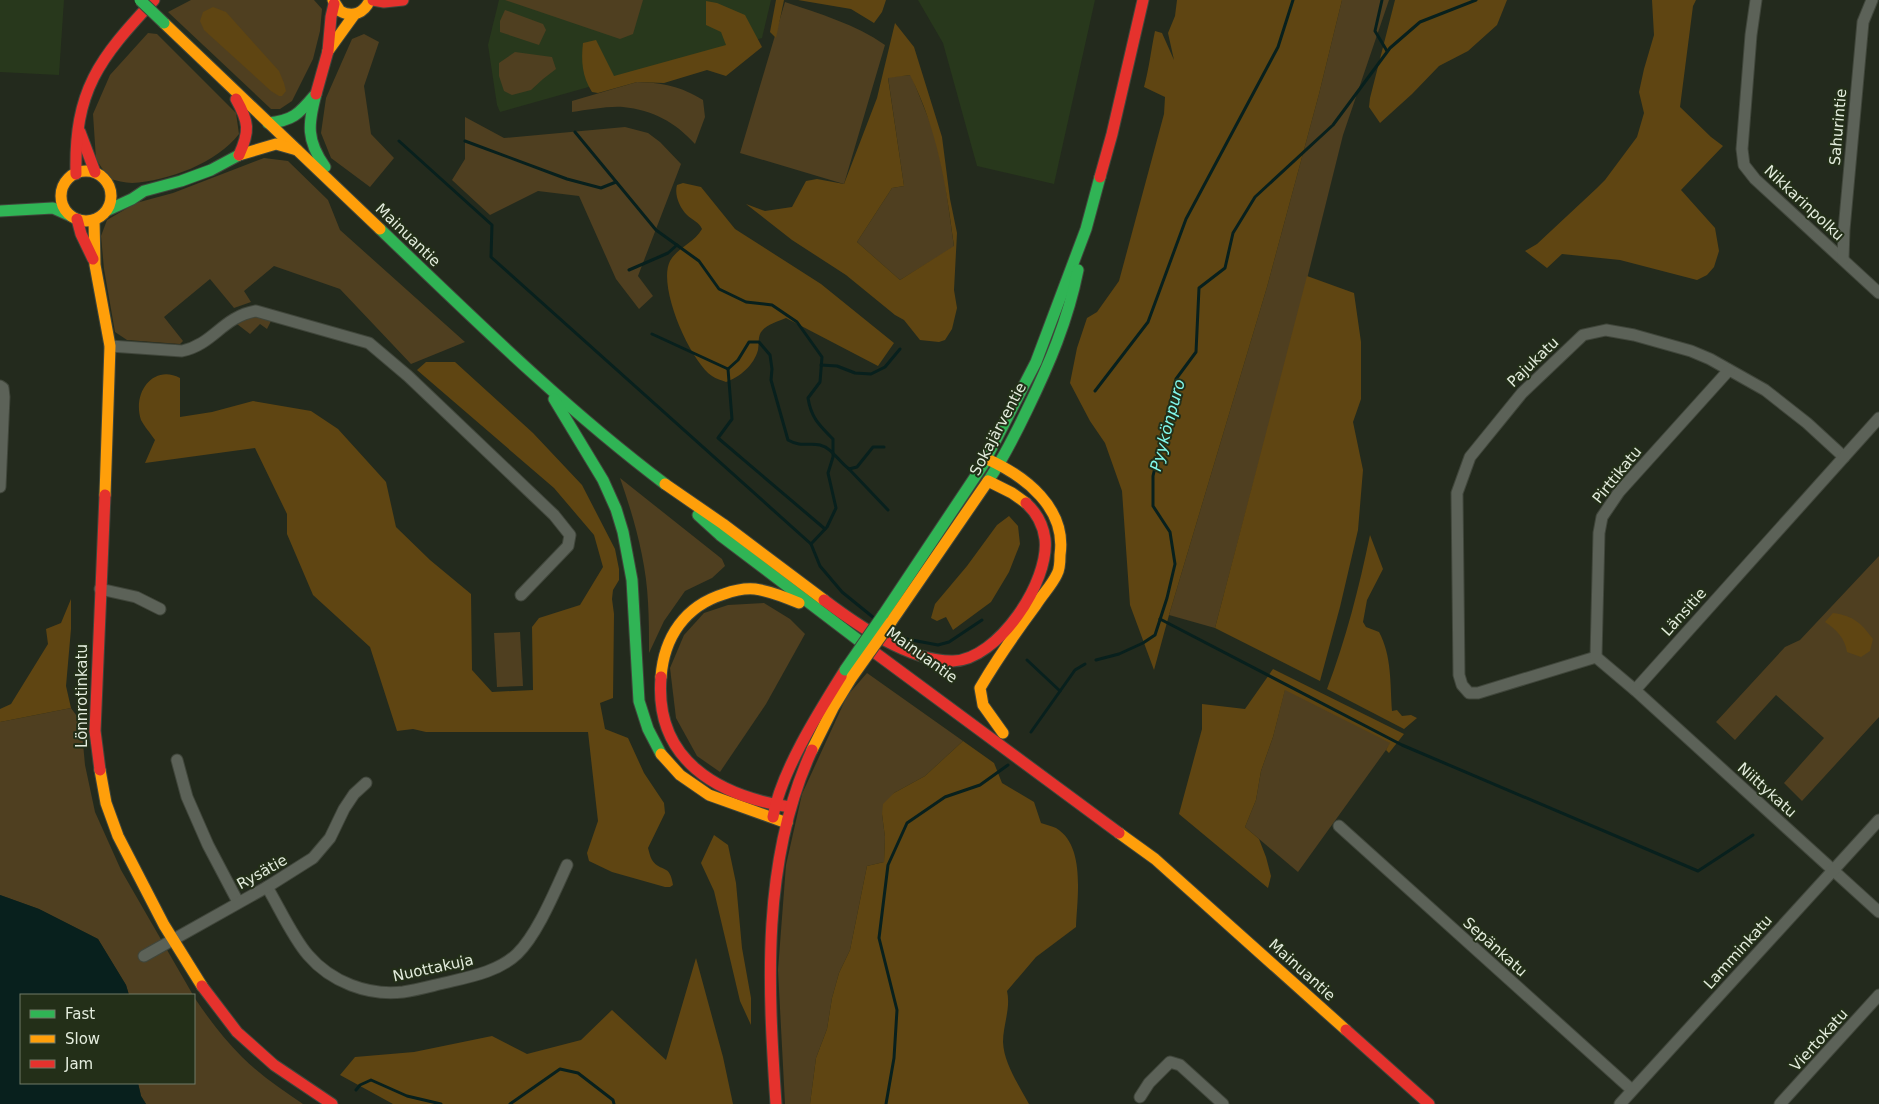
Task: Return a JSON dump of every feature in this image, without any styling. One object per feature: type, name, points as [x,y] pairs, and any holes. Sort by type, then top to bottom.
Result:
[{"type":"main road","name":"Mainuantie","points":[[140,0],[548,388],[664,483],[720,535],[819,611],[1155,859],[1429,1104]]},
{"type":"main road","points":[[76,174],[75,144],[88,86],[99,66],[113,47],[154,0]]},
{"type":"main road","points":[[328,51],[354,15],[364,10],[371,0],[384,2],[403,0]]},
{"type":"main road","name":"Sokajärventie","points":[[887,618],[1000,465],[1049,365],[1072,300],[1086,229],[1112,134],[1143,0]]},
{"type":"main road","points":[[334,2],[341,12],[354,15]]},
{"type":"main road","points":[[334,2],[328,51],[308,124],[309,139],[316,156],[350,200]]},
{"type":"main road","points":[[226,82],[247,118],[248,137],[239,155]]},
{"type":"main road","points":[[268,123],[287,122],[303,110],[316,94]]},
{"type":"main road","points":[[79,129],[95,172],[119,189],[144,191]]},
{"type":"main road","points":[[4,211],[53,208],[74,218],[87,221],[94,220],[108,210],[144,191],[181,181],[239,155],[276,144],[297,150]]},
{"type":"main road","points":[[74,218],[63,205],[63,189],[68,180],[76,174],[95,172]]},
{"type":"main road","points":[[4,211],[48,197],[63,189]]},
{"type":"main road","points":[[108,210],[111,194],[119,189]]},
{"type":"main road","name":"Lönnrotinkatu","points":[[74,218],[96,265]]},
{"type":"main road","name":"Lönnrotinkatu","points":[[94,220],[96,265],[110,346],[95,731],[106,803],[118,836],[191,970],[238,1032],[274,1066],[332,1104]]},
{"type":"main road","name":"Sokajärventie","points":[[887,618],[986,459],[1036,362],[1086,229]]},
{"type":"main road","points":[[548,388],[591,457],[616,510],[630,566],[634,593],[639,701],[643,718],[661,756],[684,778],[705,793],[755,811],[772,824],[787,822]]},
{"type":"main road","points":[[986,459],[1000,465],[1025,481],[1041,495],[1054,515],[1062,544],[1058,573],[991,669],[980,688],[983,705],[1003,733]]},
{"type":"main road","points":[[856,626],[914,654],[933,660],[954,662],[970,658],[984,651],[998,638],[1023,606],[1033,588],[1042,569],[1046,548],[1042,525],[1028,504],[1007,490],[988,481],[979,471]]},
{"type":"main road","name":"Mainuantie","points":[[664,483],[727,527],[856,626],[1003,733],[1141,841],[1155,859]]},
{"type":"main road","points":[[790,807],[755,800],[720,786],[693,768],[674,742],[667,728],[659,699],[660,671],[667,646],[682,620],[692,610],[713,596],[738,589],[765,591],[819,611]]},
{"type":"main road","points":[[772,824],[775,805],[797,752],[815,719],[887,618]]},
{"type":"main road","points":[[776,1104],[770,962],[771,928],[779,861],[790,807],[809,755],[848,673]]},
{"type":"main road","points":[[762,912],[761,958],[764,1014],[773,1065]]},
{"type":"street","name":"Nikkarinpolku","points":[[1756,0],[1742,141],[1744,165],[1755,179],[1879,293]]},
{"type":"street","name":"Sahurintie","points":[[1843,258],[1863,22],[1872,0]]},
{"type":"street","points":[[110,346],[182,352],[199,346],[237,316],[256,311],[369,343],[408,376],[554,515],[570,535],[568,546],[521,595]]},
{"type":"street","name":"Pajukatu","points":[[1596,657],[1489,690],[1469,693],[1462,685],[1459,675],[1457,493],[1470,457],[1522,393],[1583,335],[1606,330],[1634,335],[1691,351],[1765,390],[1807,423],[1844,457]]},
{"type":"street","name":"Pirttikatu","points":[[1596,657],[1599,533],[1602,517],[1619,492],[1729,370]]},
{"type":"street","points":[[0,386],[3,388],[4,397],[0,486]]},
{"type":"street","name":"Länsitie","points":[[1635,690],[1879,418]]},
{"type":"street","points":[[100,589],[136,597],[160,609]]},
{"type":"street","points":[[1596,657],[1635,690]]},
{"type":"street","name":"Niittykatu","points":[[1635,690],[1879,912]]},
{"type":"street","points":[[177,760],[187,797],[208,846],[238,902]]},
{"type":"street","name":"Rysätie","points":[[144,956],[172,938],[300,867],[322,848],[330,838],[344,809],[354,794],[366,783]]},
{"type":"street","name":"Lamminkatu","points":[[1620,1104],[1879,820]]},
{"type":"street","name":"Sepänkatu","points":[[1339,826],[1632,1090]]},
{"type":"street","name":"Nuottakuja","points":[[267,887],[308,955],[327,971],[353,986],[376,992],[404,992],[490,971],[505,964],[518,954],[538,925],[567,866]]},
{"type":"street","name":"Viertokatu","points":[[1780,1104],[1879,995]]},
{"type":"street","points":[[1140,1097],[1149,1083],[1170,1062],[1180,1065],[1223,1104]]},
{"type":"shaded area","points":[[0,0],[64,0],[59,75],[0,72]]},
{"type":"shaded area","points":[[191,0],[314,0],[322,9],[320,31],[313,59],[292,101],[280,109],[271,109],[168,12]]},
{"type":"shaded area","points":[[499,0],[771,0],[762,38],[500,112],[497,105],[488,45]]},
{"type":"shaded area","points":[[505,0],[643,0],[633,34],[620,39]]},
{"type":"shaded area","points":[[776,0],[784,0],[776,38],[770,32]]},
{"type":"shaded area","points":[[798,0],[886,0],[882,12],[874,23],[851,9]]},
{"type":"shaded area","points":[[918,0],[1095,0],[1054,184],[977,166],[943,43]]},
{"type":"shaded area","points":[[1177,0],[1342,0],[1319,94],[1267,287],[1154,670],[1130,605],[1122,491],[1105,443],[1090,421],[1070,383],[1077,348],[1087,318],[1097,312],[1119,281],[1164,114],[1165,97],[1144,87],[1155,31],[1162,33],[1174,60],[1168,33],[1175,16]]},
{"type":"shaded area","points":[[1342,0],[1389,0],[1343,135],[1299,311],[1215,628],[1169,615],[1267,287],[1319,94]]},
{"type":"shaded area","points":[[1395,0],[1507,0],[1497,25],[1468,51],[1439,66],[1380,123],[1369,107],[1370,98]]},
{"type":"shaded area","points":[[1652,0],[1696,0],[1693,6],[1680,107],[1723,146],[1681,190],[1715,228],[1719,251],[1714,267],[1707,275],[1697,280],[1620,260],[1562,254],[1547,268],[1525,251],[1537,244],[1605,180],[1637,137],[1644,113],[1639,92],[1654,35]]},
{"type":"shaded area","points":[[706,1],[717,3],[745,15],[762,47],[726,76],[707,70],[664,83],[637,82],[598,93],[592,92],[583,68],[583,43],[596,40],[614,76],[726,45],[721,32],[706,25]]},
{"type":"shaded area","points":[[785,2],[849,25],[885,45],[844,184],[740,153]]},
{"type":"shaded area","points":[[213,7],[226,12],[279,71],[286,91],[282,96],[271,91],[204,30],[200,21],[203,12]]},
{"type":"shaded area","points":[[505,10],[543,24],[546,30],[539,45],[500,32],[500,21]]},
{"type":"shaded area","points":[[895,23],[914,47],[942,137],[950,199],[957,233],[954,290],[957,308],[952,329],[945,340],[939,342],[920,340],[904,320],[895,315],[846,275],[792,240],[746,204],[765,211],[792,207],[806,181],[817,179],[844,184],[877,98]],"holes":[[[910,75],[928,117],[944,180],[954,246],[900,280],[857,242],[892,188],[904,186],[888,78]]]},
{"type":"shaded area","points":[[148,33],[157,34],[236,113],[239,134],[218,154],[191,169],[161,179],[126,183],[109,179],[96,159],[93,114],[110,75]]},
{"type":"shaded area","points":[[364,34],[379,42],[364,86],[371,134],[394,158],[370,187],[331,158],[321,133],[326,98],[352,39]]},
{"type":"shaded area","points":[[515,52],[552,57],[556,69],[531,90],[512,95],[504,91],[499,76],[499,63]]},
{"type":"shaded area","points":[[911,75],[935,135],[945,182],[954,247],[900,280],[857,242],[892,188],[904,186],[888,77]]},
{"type":"shaded area","points":[[637,82],[672,86],[687,91],[703,100],[705,117],[695,144],[671,123],[644,111],[617,107],[572,112],[572,101]]},
{"type":"shaded area","points":[[465,117],[504,138],[625,127],[648,133],[660,142],[681,164],[638,276],[653,296],[639,309],[616,279],[579,196],[538,191],[490,215],[452,180],[465,159]]},
{"type":"shaded area","points":[[264,158],[288,161],[328,200],[340,230],[465,342],[411,364],[340,289],[274,266],[244,291],[251,302],[234,308],[210,279],[164,317],[183,341],[180,344],[127,340],[115,332],[104,269],[101,236],[107,220],[136,203],[173,193]]},
{"type":"shaded area","points":[[683,183],[701,187],[735,229],[821,284],[894,343],[878,366],[786,318],[764,328],[759,336],[758,350],[753,361],[741,374],[726,382],[715,378],[703,368],[694,355],[678,322],[668,287],[667,273],[670,261],[702,229],[684,212],[678,201],[677,185]]},
{"type":"shaded area","points":[[1307,276],[1354,293],[1361,342],[1361,399],[1353,422],[1363,470],[1358,530],[1320,681],[1215,628]]},
{"type":"shaded area","points":[[257,317],[271,321],[267,329],[260,324],[250,334],[237,324],[247,318]]},
{"type":"shaded area","points":[[426,362],[455,362],[533,433],[582,485],[615,549],[619,580],[613,590],[612,599],[614,614],[613,698],[600,703],[605,729],[628,738],[644,773],[664,803],[665,813],[648,848],[655,864],[670,874],[673,885],[670,887],[612,872],[589,861],[587,853],[598,821],[588,732],[426,732],[413,729],[397,731],[370,647],[313,595],[287,534],[287,514],[255,448],[145,463],[155,440],[141,420],[140,400],[142,391],[147,384],[153,378],[161,375],[180,378],[180,417],[212,412],[253,401],[311,411],[338,429],[386,482],[396,527],[430,560],[471,594],[472,670],[492,692],[533,690],[532,627],[539,618],[580,605],[603,567],[594,535],[554,488],[417,370]]},
{"type":"shaded area","points":[[620,478],[722,559],[725,566],[712,578],[685,591],[664,621],[649,653],[645,571],[634,524]]},
{"type":"shaded area","points":[[1009,516],[1018,526],[1020,544],[1009,572],[991,602],[953,630],[946,617],[937,621],[931,618],[935,604],[967,566],[997,525]]},
{"type":"shaded area","points":[[1370,535],[1383,569],[1367,600],[1363,622],[1366,627],[1379,632],[1383,641],[1390,670],[1392,711],[1397,710],[1402,716],[1411,715],[1417,718],[1404,729],[1327,689],[1352,613]]},
{"type":"shaded area","points":[[1879,556],[1879,717],[1802,801],[1784,783],[1824,738],[1776,695],[1735,740],[1716,722],[1785,647],[1800,640]]},
{"type":"shaded area","points":[[71,599],[71,629],[66,686],[71,708],[0,722],[0,709],[11,704],[48,644],[46,629],[61,623]]},
{"type":"shaded area","points":[[764,603],[790,619],[805,634],[766,704],[720,772],[697,756],[676,718],[670,668],[684,635],[704,613],[728,605]]},
{"type":"shaded area","points":[[1833,613],[1852,618],[1865,629],[1873,639],[1870,651],[1861,657],[1847,652],[1839,634],[1825,622]]},
{"type":"shaded area","points":[[520,632],[523,686],[497,687],[494,633]]},
{"type":"shaded area","points":[[1273,669],[1404,734],[1389,753],[1386,750],[1390,743],[1285,690],[1273,737],[1261,771],[1256,800],[1245,827],[1259,839],[1266,857],[1271,876],[1268,888],[1179,814],[1202,729],[1202,704],[1245,709]]},
{"type":"shaded area","points":[[867,673],[963,741],[925,776],[894,793],[882,814],[885,837],[884,862],[867,866],[850,950],[839,973],[832,998],[827,1029],[816,1058],[810,1104],[785,1104],[778,970],[786,865],[802,794],[847,696]]},
{"type":"shaded area","points":[[1285,689],[1391,743],[1298,872],[1245,827],[1256,800],[1261,771],[1273,737]]},
{"type":"shaded area","points":[[71,708],[81,722],[85,765],[95,812],[121,870],[192,994],[129,994],[126,985],[98,939],[39,909],[0,895],[0,722]]},
{"type":"shaded area","points":[[963,741],[994,763],[1002,783],[1034,802],[1041,823],[1056,828],[1066,836],[1076,860],[1078,888],[1076,927],[1036,957],[1007,991],[1008,1004],[1003,1036],[1004,1050],[1013,1074],[1029,1104],[810,1104],[816,1058],[827,1029],[832,998],[839,973],[850,950],[867,866],[884,862],[883,804],[894,793],[925,776]]},
{"type":"shaded area","points":[[714,835],[728,845],[736,883],[742,948],[751,998],[751,1025],[740,1001],[714,891],[701,863]]},
{"type":"shaded area","points":[[696,958],[723,1057],[733,1104],[393,1104],[340,1075],[355,1057],[414,1052],[492,1036],[527,1054],[581,1040],[612,1010],[666,1060]]},
{"type":"shaded area","points":[[195,998],[216,1028],[249,1064],[303,1104],[146,1104],[141,1096],[138,1084],[195,1084]]},
{"type":"water","points":[[0,895],[39,909],[98,939],[126,985],[129,994],[20,994],[20,1084],[138,1084],[141,1096],[146,1104],[0,1104]]},
{"type":"waterway","points":[[1095,391],[1148,322],[1186,219],[1278,47],[1293,0]]},
{"type":"waterway","points":[[1382,0],[1375,31],[1387,51]]},
{"type":"waterway","name":"Pyykönpuro","points":[[1096,660],[1119,654],[1155,635],[1167,598],[1175,564],[1170,532],[1153,506],[1153,476],[1176,379],[1196,352],[1199,288],[1225,268],[1233,233],[1255,197],[1333,125],[1390,48],[1420,22],[1476,0]]},
{"type":"waterway","points":[[575,132],[656,230],[699,261],[719,289],[746,302],[772,305],[797,322],[822,357],[820,382],[808,398],[809,405],[820,426],[833,439],[833,457],[828,473],[836,508],[827,527],[811,544]]},
{"type":"waterway","points":[[399,141],[492,225],[491,257],[811,544],[820,566],[842,592],[874,618]]},
{"type":"waterway","points":[[465,141],[567,179],[601,188],[616,182]]},
{"type":"waterway","points":[[629,270],[668,253],[677,245]]},
{"type":"waterway","points":[[652,334],[728,369],[732,419],[718,438],[825,529]]},
{"type":"waterway","points":[[728,369],[738,360],[749,342],[759,342],[770,355],[771,380],[788,440],[797,444],[820,445],[832,452],[849,469],[857,467],[873,447],[884,447]]},
{"type":"waterway","points":[[821,365],[837,366],[855,373],[871,374],[885,367],[900,349]]},
{"type":"waterway","points":[[849,469],[888,510]]},
{"type":"waterway","points":[[1160,619],[1402,745],[1698,871],[1753,835]]},
{"type":"waterway","points":[[901,638],[938,645],[949,642],[982,620]]},
{"type":"waterway","points":[[1027,660],[1060,691]]},
{"type":"waterway","name":"Pyykönpuro","points":[[1031,732],[1075,670],[1085,664]]},
{"type":"waterway","name":"Pyykönpuro","points":[[886,1104],[894,1058],[897,1010],[879,938],[888,865],[907,823],[945,797],[980,785],[1008,765]]},
{"type":"waterway","name":"Pyykönpuro","points":[[510,1104],[560,1069],[578,1073],[613,1100],[614,1104]]},
{"type":"waterway","name":"Pyykönpuro","points":[[356,1090],[360,1085],[371,1080],[407,1096],[441,1104]]},
{"type":"traffic: fast","points":[[140,0],[164,23]]},
{"type":"traffic: fast","points":[[316,94],[311,114],[310,132],[314,148],[325,167]]},
{"type":"traffic: fast","points":[[268,123],[289,118],[304,108],[314,96]]},
{"type":"traffic: fast","points":[[108,210],[144,191],[181,181],[211,170],[239,155]]},
{"type":"traffic: fast","points":[[986,459],[1036,362],[1086,229],[1100,177]]},
{"type":"traffic: fast","points":[[0,211],[53,208],[71,216]]},
{"type":"traffic: fast","points":[[380,229],[554,393],[627,455],[665,484]]},
{"type":"traffic: fast","points":[[988,481],[1013,438],[1050,359],[1069,307],[1078,270]]},
{"type":"traffic: fast","points":[[554,399],[603,480],[616,509],[623,532],[632,580],[639,701],[648,729],[661,754]]},
{"type":"traffic: fast","points":[[883,615],[987,459]]},
{"type":"traffic: fast","points":[[698,515],[720,535],[870,649]]},
{"type":"traffic: fast","points":[[845,670],[883,615]]},
{"type":"traffic: slow","points":[[333,0],[340,11],[349,14],[358,13],[365,8],[370,0]]},
{"type":"traffic: slow","points":[[328,51],[354,15]]},
{"type":"traffic: slow","points":[[164,23],[380,229]]},
{"type":"traffic: slow","points":[[239,155],[276,144],[297,150]]},
{"type":"traffic: slow","points":[[86,171],[95,173],[106,182],[111,196],[109,205],[100,216],[86,221],[77,219],[66,210],[61,196],[63,187],[72,176],[86,171]]},
{"type":"traffic: slow","points":[[94,220],[95,265],[110,346],[105,495]]},
{"type":"traffic: slow","points":[[987,459],[1029,484],[1050,508],[1057,523],[1060,538],[1060,565],[1055,578],[980,688],[983,705],[1003,733]]},
{"type":"traffic: slow","points":[[891,622],[988,481],[1012,493],[1026,503]]},
{"type":"traffic: slow","points":[[665,484],[723,524],[824,600]]},
{"type":"traffic: slow","points":[[661,677],[663,662],[672,636],[688,615],[710,599],[736,590],[751,589],[783,596],[799,603]]},
{"type":"traffic: slow","points":[[852,677],[891,622]]},
{"type":"traffic: slow","points":[[812,750],[833,708],[852,677]]},
{"type":"traffic: slow","points":[[661,754],[680,775],[709,795],[787,823]]},
{"type":"traffic: slow","points":[[100,770],[106,803],[118,836],[164,925],[202,986]]},
{"type":"traffic: slow","points":[[1119,833],[1155,859],[1346,1030]]},
{"type":"traffic: jam","points":[[76,174],[77,145],[85,98],[94,78],[118,40],[154,0]]},
{"type":"traffic: jam","points":[[373,0],[384,2],[403,0]]},
{"type":"traffic: jam","points":[[1100,177],[1112,134],[1143,0]]},
{"type":"traffic: jam","points":[[316,94],[328,51],[334,4]]},
{"type":"traffic: jam","points":[[236,99],[246,120],[245,139],[239,155]]},
{"type":"traffic: jam","points":[[80,132],[95,172]]},
{"type":"traffic: jam","points":[[77,219],[81,234],[93,259]]},
{"type":"traffic: jam","points":[[100,770],[95,731],[105,495]]},
{"type":"traffic: jam","points":[[824,600],[868,631],[902,649],[936,660],[953,661],[970,657],[987,647],[1003,633],[1018,615],[1030,596],[1039,576],[1044,556],[1045,539],[1039,519],[1026,503]]},
{"type":"traffic: jam","points":[[870,649],[1119,833]]},
{"type":"traffic: jam","points":[[773,817],[777,799],[793,761],[813,722],[845,670]]},
{"type":"traffic: jam","points":[[661,677],[662,706],[668,731],[680,752],[696,769],[716,783],[738,794],[763,802],[790,807]]},
{"type":"traffic: jam","points":[[776,1104],[770,969],[776,880],[795,792],[812,750]]},
{"type":"traffic: jam","points":[[202,986],[237,1032],[274,1065],[332,1104]]},
{"type":"traffic: jam","points":[[1346,1030],[1429,1104]]}]
